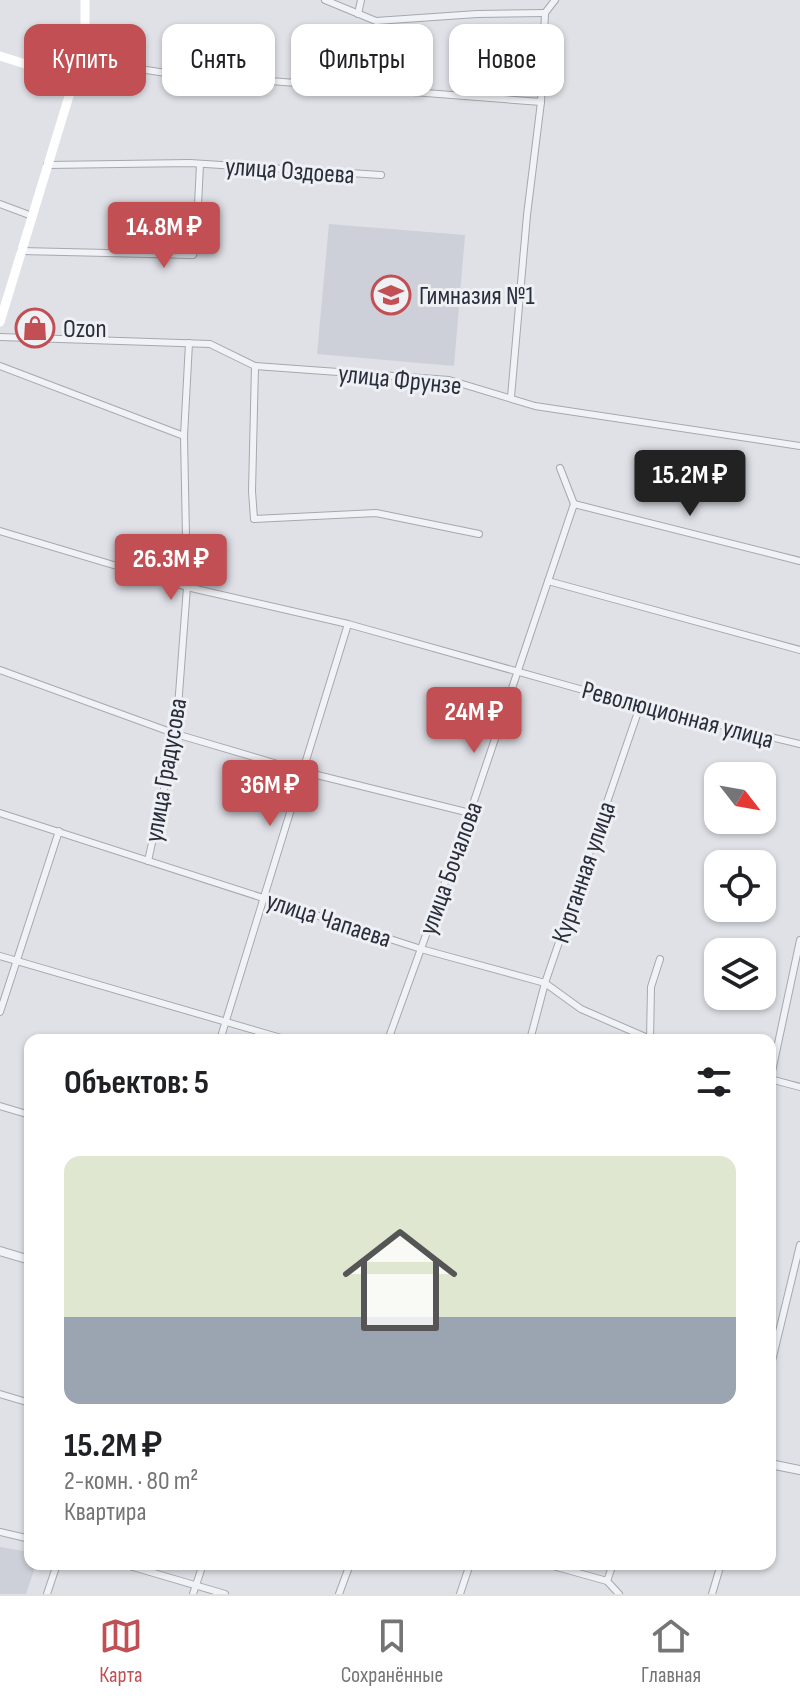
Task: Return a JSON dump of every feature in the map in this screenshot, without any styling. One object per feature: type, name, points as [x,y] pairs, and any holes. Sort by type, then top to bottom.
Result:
[{"type":"main road","points":[[85,0],[85,24]]},
{"type":"main road","points":[[0,56],[24,64]]},
{"type":"main road","points":[[0,322],[68,96]]},
{"type":"street","points":[[325,0],[376,21],[545,13]]},
{"type":"street","points":[[358,14],[361,0]]},
{"type":"street","points":[[511,397],[527,215],[541,102],[545,13],[555,0]]},
{"type":"street","points":[[146,70],[541,102]]},
{"type":"street","name":"улица Оздоева","points":[[47,165],[200,164],[381,175]]},
{"type":"street","name":"улица Оздоева","points":[[21,251],[193,255],[200,164]]},
{"type":"street","points":[[0,204],[32,216]]},
{"type":"street","name":"улица Фрунзе","points":[[0,337],[210,344],[255,366],[449,380],[535,406],[800,446]]},
{"type":"street","name":"улица Градусова","points":[[148,861],[176,734],[187,587],[184,436],[189,343]]},
{"type":"street","points":[[0,366],[184,436]]},
{"type":"street","points":[[255,366],[254,519],[376,513],[479,534]]},
{"type":"street","points":[[560,468],[574,504],[800,561]]},
{"type":"street","name":"улица Бочалова","points":[[390,1034],[470,813],[574,504]]},
{"type":"street","name":"Революционная улица","points":[[0,531],[187,587],[348,624],[640,706],[800,744]]},
{"type":"street","points":[[548,581],[800,650]]},
{"type":"street","points":[[222,1034],[348,624]]},
{"type":"street","points":[[0,670],[176,734],[301,771],[470,813]]},
{"type":"street","name":"Курганная улица","points":[[532,1034],[545,983],[640,706]]},
{"type":"street","name":"улица Чапаева","points":[[0,813],[421,949],[545,983],[581,1009],[637,1034]]},
{"type":"street","points":[[0,1012],[59,831]]},
{"type":"street","points":[[776,1052],[800,940]]},
{"type":"street","points":[[0,956],[268,1034]]},
{"type":"street","points":[[650,1034],[651,987],[660,959]]},
{"type":"street","points":[[776,1081],[800,1087]]},
{"type":"street","points":[[0,1106],[24,1113]]},
{"type":"street","points":[[776,1336],[800,1245]]},
{"type":"street","points":[[0,1251],[24,1258]]},
{"type":"street","points":[[0,1394],[24,1401]]},
{"type":"street","points":[[776,1465],[800,1470]]},
{"type":"street","points":[[0,1532],[24,1538]]},
{"type":"street","points":[[47,1594],[55,1570]]},
{"type":"street","points":[[143,1570],[225,1594]]},
{"type":"street","points":[[193,1594],[201,1570]]},
{"type":"street","points":[[339,1594],[348,1570]]},
{"type":"street","points":[[460,1594],[468,1570]]},
{"type":"street","points":[[568,1570],[607,1581],[619,1594]]},
{"type":"street","points":[[607,1581],[611,1570]]},
{"type":"street","points":[[712,1594],[719,1570]]},
{"type":"shaded area","name":"Гимназия №1","points":[[329,224],[465,235],[454,366],[317,354]]},
{"type":"shaded area","points":[[0,1547],[24,1551],[24,1570],[34,1570],[26,1594],[0,1594]]},
{"type":"place","name":"Гимназия №1","points":[[391,295]]},
{"type":"place","name":"Ozon","points":[[35,328]]}]
